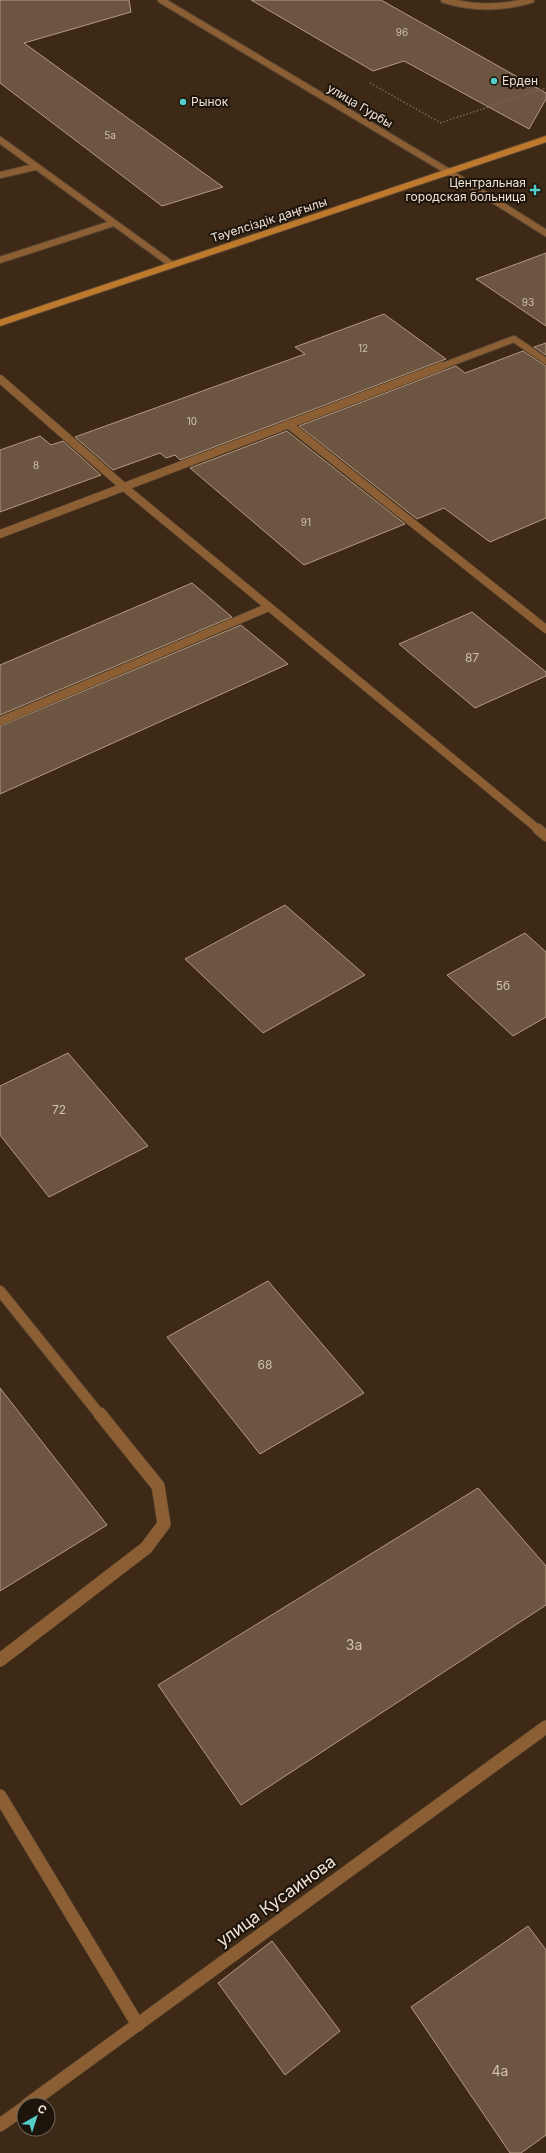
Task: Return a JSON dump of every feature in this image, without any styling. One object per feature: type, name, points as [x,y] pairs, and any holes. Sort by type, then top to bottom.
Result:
[{"type":"street","name":"улица Гурбы","points":[[161,0],[449,172],[546,233]]},
{"type":"street","points":[[444,0],[465,7],[484,9],[512,6],[531,0]]},
{"type":"street","name":"Тәуелсіздік даңғылы","points":[[0,323],[171,264],[546,139]]},
{"type":"street","points":[[0,140],[35,167],[171,264]]},
{"type":"street","points":[[0,175],[35,167]]},
{"type":"street","points":[[0,260],[114,223]]},
{"type":"street","points":[[0,534],[514,339],[546,361]]},
{"type":"street","points":[[0,379],[124,487],[546,836]]},
{"type":"street","points":[[288,424],[546,629]]},
{"type":"street","points":[[0,721],[269,607]]},
{"type":"street","points":[[0,1291],[158,1486],[164,1524],[146,1548],[0,1660]]},
{"type":"street","name":"улица Кусаинова","points":[[39,2097],[546,1727]]},
{"type":"street","points":[[0,1796],[138,2025]]},
{"type":"street","points":[[0,2125],[16,2114]]},
{"type":"path","points":[[393,139],[546,88]]},
{"type":"building","points":[[0,0],[129,0],[131,12],[24,43],[223,187],[162,206],[0,83]]},
{"type":"building","points":[[251,0],[381,0],[546,93],[546,99],[529,129],[404,61],[373,71]]},
{"type":"building","points":[[546,253],[546,326],[476,279]]},
{"type":"building","points":[[384,314],[446,359],[180,460],[175,455],[166,458],[160,453],[113,470],[75,437],[305,354],[295,347]]},
{"type":"building","points":[[546,343],[546,355],[534,347]]},
{"type":"building","points":[[523,351],[546,366],[546,518],[490,542],[444,508],[417,519],[299,426],[456,366],[465,373]]},
{"type":"building","points":[[287,431],[405,524],[304,565],[190,468]]},
{"type":"building","points":[[40,436],[51,445],[63,441],[101,475],[0,512],[0,450]]},
{"type":"building","points":[[192,583],[232,617],[0,715],[0,665]]},
{"type":"building","points":[[472,612],[546,672],[546,676],[475,708],[399,644]]},
{"type":"building","points":[[241,625],[288,664],[0,794],[0,726]]},
{"type":"building","points":[[285,905],[365,975],[263,1033],[185,959]]},
{"type":"building","points":[[525,933],[546,952],[546,1017],[513,1036],[447,975]]},
{"type":"building","points":[[68,1053],[148,1146],[49,1197],[0,1135],[0,1086]]},
{"type":"building","points":[[268,1281],[364,1393],[260,1454],[167,1337]]},
{"type":"building","points":[[0,1388],[107,1525],[0,1591]]},
{"type":"building","points":[[478,1488],[546,1566],[546,1605],[241,1805],[158,1685]]},
{"type":"building","points":[[528,1926],[546,1950],[546,2135],[521,2153],[510,2153],[411,2007]]},
{"type":"building","points":[[272,1941],[340,2031],[285,2075],[218,1983]]},
{"type":"place","name":"Ерден","points":[[494,81]]},
{"type":"place","name":"Рынок","points":[[183,102]]},
{"type":"place","name":"Центральная городская больница","points":[[535,190]]}]
